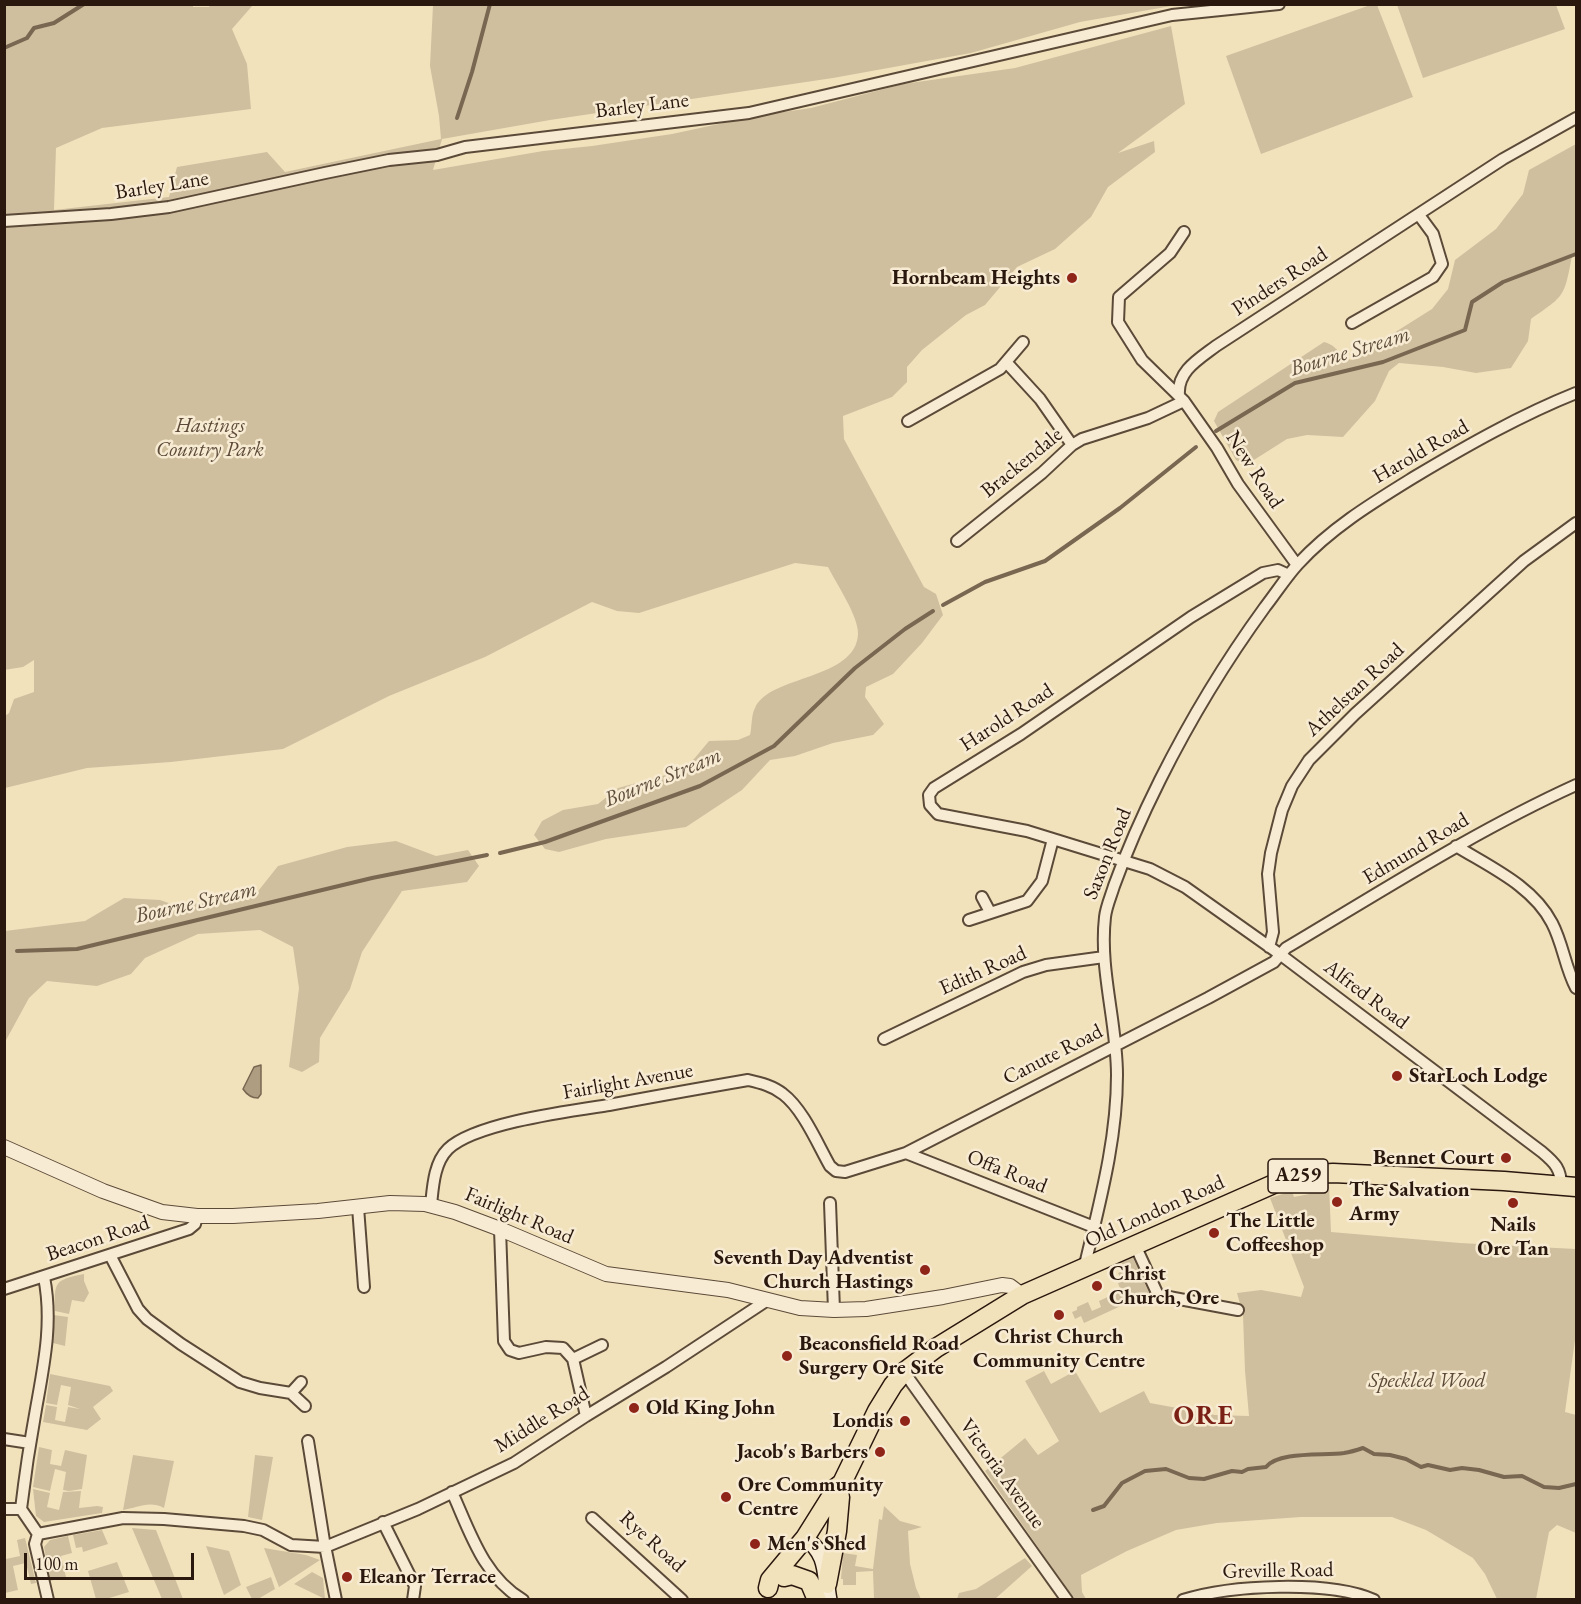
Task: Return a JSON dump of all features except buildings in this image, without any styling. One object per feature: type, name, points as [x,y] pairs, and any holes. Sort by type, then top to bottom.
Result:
[{"type":"highway","name":"Old London Road","points":[[763,1594],[770,1580],[808,1540],[841,1490],[886,1395],[904,1372],[936,1348],[1022,1295],[1266,1186],[1301,1175],[1333,1173],[1504,1181],[1569,1187]]},
{"type":"highway","points":[[784,1577],[792,1575],[809,1581],[824,1594],[837,1531],[841,1490]]},
{"type":"highway","name":"A259","points":[[763,1594],[777,1585],[784,1577],[808,1540]]},
{"type":"main road","points":[[808,1540],[819,1550],[823,1560],[824,1594]]},
{"type":"street","name":"Barley Lane","points":[[4,222],[169,207],[389,160],[437,155],[465,147],[749,113],[1172,15],[1279,4]]},
{"type":"street","name":"Pinders Road","points":[[1182,398],[1178,384],[1198,359],[1503,159],[1576,118]]},
{"type":"street","points":[[1352,323],[1433,277],[1442,264],[1433,234],[1419,215]]},
{"type":"street","name":"New Road","points":[[1185,232],[1170,253],[1119,297],[1118,321],[1142,360],[1182,398],[1217,447],[1238,484],[1297,565]]},
{"type":"street","points":[[908,421],[1000,369],[1023,342]]},
{"type":"street","points":[[1007,363],[1040,399],[1072,445]]},
{"type":"street","name":"Harold Road","points":[[1297,565],[1326,536],[1369,505],[1455,453],[1527,415],[1576,393]]},
{"type":"street","name":"Brackendale","points":[[957,541],[1042,473],[1072,445],[1083,439],[1148,418],[1182,398]]},
{"type":"street","name":"Athelstan Road","points":[[1269,947],[1273,932],[1268,874],[1273,845],[1282,810],[1292,786],[1309,760],[1355,714],[1524,561],[1576,523]]},
{"type":"street","name":"Saxon Road","points":[[1084,1269],[1111,1149],[1115,1119],[1117,1075],[1104,957],[1105,914],[1123,861],[1172,757],[1211,688],[1251,626],[1297,565]]},
{"type":"street","name":"Harold Road","points":[[1123,861],[1027,831],[938,814],[930,805],[929,795],[934,788],[1021,734],[1191,617],[1263,573],[1278,570],[1289,575]]},
{"type":"street","name":"Edmund Road","points":[[1281,955],[1286,948],[1456,846],[1524,809],[1576,786]]},
{"type":"street","points":[[969,920],[1027,901],[1042,881],[1053,839]]},
{"type":"street","points":[[1456,846],[1514,881],[1539,904],[1552,922],[1576,988]]},
{"type":"street","name":"Alfred Road","points":[[1123,861],[1150,869],[1185,887],[1281,955],[1542,1152],[1556,1164],[1569,1187]]},
{"type":"street","points":[[982,897],[990,912]]},
{"type":"street","name":"Canute Road","points":[[836,1172],[845,1172],[906,1153],[1246,978],[1274,962],[1281,955]]},
{"type":"street","name":"Edith Road","points":[[884,1039],[1023,972],[1046,964],[1104,957]]},
{"type":"street","name":"Fairlight Avenue","points":[[431,1205],[438,1164],[459,1140],[490,1128],[566,1112],[748,1080],[769,1085],[786,1096],[800,1114],[830,1166],[836,1172]]},
{"type":"street","name":"Fairlight Road","points":[[4,1147],[124,1199],[162,1212],[197,1216],[233,1216],[390,1203],[431,1205],[500,1229],[606,1274],[728,1290],[800,1308],[866,1309],[943,1297],[993,1286],[1010,1286],[1022,1295]]},
{"type":"street","name":"Offa Road","points":[[906,1153],[1094,1227]]},
{"type":"street","points":[[830,1203],[834,1310]]},
{"type":"street","points":[[358,1207],[364,1287]]},
{"type":"street","name":"Beacon Road","points":[[4,1289],[189,1229],[195,1224],[197,1216]]},
{"type":"street","points":[[500,1229],[504,1341],[510,1350],[519,1353],[546,1347],[563,1348],[573,1359],[586,1416]]},
{"type":"street","points":[[1135,1245],[1158,1295],[1238,1310]]},
{"type":"street","points":[[110,1255],[138,1309],[165,1333],[240,1382],[291,1393],[305,1406]]},
{"type":"street","points":[[38,1534],[21,1509],[49,1320],[44,1277]]},
{"type":"street","name":"Middle Road","points":[[325,1546],[418,1509],[514,1463],[766,1301]]},
{"type":"street","points":[[573,1359],[602,1345]]},
{"type":"street","name":"Victoria Avenue","points":[[904,1372],[1067,1599]]},
{"type":"street","points":[[291,1393],[301,1382]]},
{"type":"street","points":[[4,1439],[30,1443]]},
{"type":"street","points":[[308,1441],[336,1599]]},
{"type":"street","points":[[452,1492],[482,1558],[508,1591],[523,1599]]},
{"type":"street","points":[[4,1509],[21,1509]]},
{"type":"street","points":[[38,1534],[123,1518],[164,1519],[244,1526],[263,1530],[291,1545],[325,1546]]},
{"type":"street","name":"Rye Road","points":[[591,1518],[682,1599]]},
{"type":"street","points":[[383,1522],[415,1586],[413,1599]]},
{"type":"street","points":[[38,1534],[35,1544],[48,1599]]},
{"type":"street","name":"Greville Road","points":[[1183,1599],[1213,1591],[1292,1588],[1343,1590],[1374,1599]]},
{"type":"green space","name":"Hastings Country Park","points":[[193,4],[193,7],[253,5],[232,29],[247,64],[251,109],[102,128],[56,148],[54,210],[169,197],[177,167],[267,152],[285,172],[441,139],[430,66],[433,5],[1177,5],[1080,22],[971,53],[833,78],[550,120],[442,139],[433,170],[543,151],[672,134],[756,116],[811,108],[903,84],[1015,68],[1171,26],[1185,104],[1118,153],[1154,141],[1155,152],[1108,187],[1091,217],[1055,249],[1017,267],[985,305],[966,315],[922,350],[907,367],[907,382],[892,397],[843,416],[844,439],[924,587],[936,594],[943,615],[922,643],[893,674],[866,687],[865,697],[884,724],[873,735],[833,743],[795,756],[770,760],[742,790],[686,827],[606,839],[559,852],[545,849],[534,835],[542,821],[563,810],[598,804],[618,788],[673,773],[694,759],[709,741],[738,740],[750,735],[755,708],[763,697],[777,689],[828,669],[843,660],[854,649],[858,634],[855,619],[828,567],[795,563],[639,613],[617,611],[592,602],[485,657],[389,696],[283,749],[171,762],[87,768],[5,788],[5,716],[9,713],[14,699],[34,692],[34,660],[23,667],[4,670],[4,5]]},
{"type":"green space","points":[[1373,4],[1377,5],[1413,97],[1261,154],[1226,56]]},
{"type":"green space","points":[[1397,5],[1556,5],[1565,29],[1423,78]]},
{"type":"green space","points":[[1576,144],[1576,254],[1572,256],[1567,280],[1557,300],[1531,319],[1528,341],[1511,368],[1476,373],[1399,363],[1389,371],[1375,401],[1343,437],[1307,435],[1287,439],[1246,465],[1236,460],[1214,421],[1218,412],[1324,342],[1351,360],[1432,309],[1448,289],[1455,260],[1496,229],[1523,194],[1529,170]]},
{"type":"green space","points":[[396,841],[436,856],[468,850],[479,866],[467,882],[402,891],[362,952],[350,989],[320,1038],[319,1062],[302,1072],[289,1067],[299,988],[293,947],[260,930],[198,934],[145,958],[131,974],[97,986],[47,981],[29,998],[5,1042],[5,931],[85,921],[124,898],[160,900],[177,906],[255,895],[278,866],[347,847]]},
{"type":"green space","name":"Speckled Wood","points":[[1329,1185],[1331,1232],[1460,1243],[1576,1249],[1576,1333],[1565,1412],[1576,1415],[1576,1533],[1557,1525],[1549,1532],[1536,1599],[1497,1599],[1485,1574],[1473,1558],[1426,1530],[1392,1517],[1301,1517],[1217,1523],[1176,1530],[1127,1551],[1081,1575],[1082,1592],[1086,1599],[1074,1599],[985,1471],[1025,1438],[1038,1455],[1059,1441],[1025,1381],[1044,1371],[1051,1384],[1075,1371],[1100,1413],[1144,1391],[1150,1403],[1215,1415],[1249,1416],[1243,1315],[1237,1293],[1261,1290],[1301,1297],[1304,1287],[1270,1198],[1292,1191],[1294,1197],[1309,1194],[1308,1187]]},
{"type":"green space","points":[[1132,1256],[1149,1293],[1084,1323],[1081,1316],[1075,1319],[1072,1312],[1077,1310],[1077,1307],[1088,1302],[1092,1311],[1101,1307],[1099,1301],[1121,1291],[1118,1283],[1122,1281],[1118,1273],[1124,1270],[1121,1261]]},
{"type":"green space","points":[[84,1274],[89,1293],[84,1302],[72,1300],[69,1314],[55,1311],[55,1293],[58,1284],[67,1278]]},
{"type":"green space","points":[[54,1315],[68,1317],[65,1346],[53,1343]]},
{"type":"green space","points":[[50,1374],[110,1386],[113,1391],[93,1407],[101,1419],[87,1430],[43,1422],[46,1405],[57,1407],[55,1420],[65,1422],[68,1407],[80,1409],[68,1405],[71,1387],[61,1385],[57,1405],[46,1403]]},
{"type":"green space","points":[[39,1447],[52,1450],[50,1464],[61,1466],[65,1450],[87,1455],[82,1489],[63,1490],[66,1472],[55,1469],[50,1491],[33,1487]]},
{"type":"green space","points":[[133,1455],[174,1461],[164,1508],[148,1505],[123,1510]]},
{"type":"green space","points":[[255,1455],[273,1457],[262,1520],[248,1517]]},
{"type":"green space","points":[[33,1489],[50,1493],[47,1507],[59,1510],[63,1492],[81,1491],[79,1508],[103,1507],[102,1513],[44,1522],[36,1516]]},
{"type":"green space","points":[[884,1506],[900,1521],[922,1527],[908,1531],[910,1564],[921,1599],[874,1599],[873,1571],[856,1572],[856,1585],[843,1585],[843,1579],[841,1579],[843,1553],[857,1555],[855,1566],[873,1569],[879,1519],[882,1520]]},
{"type":"green space","points":[[132,1528],[156,1530],[183,1599],[162,1599]]},
{"type":"green space","points":[[102,1530],[108,1544],[83,1552],[82,1547],[76,1548],[73,1535]]},
{"type":"green space","points":[[68,1536],[72,1553],[61,1556],[66,1577],[50,1581],[44,1547],[50,1540]]},
{"type":"green space","points":[[25,1538],[36,1583],[31,1584],[26,1563],[13,1566],[18,1590],[5,1593],[5,1552],[6,1559],[20,1556],[17,1540]]},
{"type":"green space","points":[[206,1546],[229,1551],[241,1585],[224,1595]]},
{"type":"green space","points":[[264,1548],[306,1555],[320,1560],[279,1587]]},
{"type":"green space","points":[[1025,1558],[1032,1566],[995,1599],[957,1599],[959,1593],[976,1589]]},
{"type":"green space","points":[[117,1562],[129,1592],[106,1599],[96,1599],[88,1571]]},
{"type":"green space","points":[[312,1572],[323,1578],[325,1599],[294,1584]]},
{"type":"green space","points":[[271,1577],[275,1589],[258,1599],[252,1599],[246,1587]]},
{"type":"shaded area","points":[[261,1065],[261,1094],[258,1098],[243,1089],[254,1067]]},
{"type":"waterway","points":[[4,48],[27,38],[34,28],[54,23],[84,4]]},
{"type":"waterway","points":[[457,118],[490,4]]},
{"type":"waterway","name":"Bourne Stream","points":[[1216,431],[1295,383],[1383,362],[1465,330],[1472,302],[1503,282],[1576,254]]},
{"type":"waterway","name":"Bourne Stream","points":[[943,605],[985,582],[1045,561],[1120,508],[1196,447]]},
{"type":"waterway","name":"Bourne Stream","points":[[500,853],[545,842],[700,786],[774,746],[855,668],[905,629],[933,611]]},
{"type":"waterway","name":"Bourne Stream","points":[[17,951],[77,949],[372,878],[487,855]]},
{"type":"waterway","points":[[1093,1510],[1104,1506],[1122,1483],[1145,1471],[1166,1469],[1189,1478],[1204,1479],[1232,1471],[1242,1472],[1266,1467],[1281,1458],[1291,1456],[1344,1453],[1363,1448],[1374,1454],[1406,1459],[1421,1467],[1428,1465],[1450,1470],[1462,1468],[1504,1477],[1522,1476],[1544,1487],[1559,1488],[1576,1484]]},
{"type":"place","name":"Hornbeam Heights","points":[[1072,278]]},
{"type":"place","name":"StarLoch Lodge","points":[[1397,1076]]},
{"type":"place","name":"Bennet Court","points":[[1506,1158]]},
{"type":"place","name":"The Salvation Army","points":[[1337,1202]]},
{"type":"place","name":"Nails Ore Tan","points":[[1513,1203]]},
{"type":"place","name":"The Little Coffeeshop","points":[[1214,1233]]},
{"type":"place","name":"Seventh Day Adventist Church Hastings","points":[[925,1270]]},
{"type":"place","name":"Christ Church, Ore","points":[[1097,1286]]},
{"type":"place","name":"Christ Church Community Centre","points":[[1059,1315]]},
{"type":"place","name":"Beaconsfield Road Surgery Ore Site","points":[[787,1356]]},
{"type":"place","name":"Old King John","points":[[634,1408]]},
{"type":"place","name":"Londis","points":[[905,1421]]},
{"type":"place","name":"Jacob's Barbers","points":[[880,1452]]},
{"type":"place","name":"Ore Community Centre","points":[[726,1497]]},
{"type":"place","name":"Men's Shed","points":[[755,1544]]},
{"type":"place","name":"Eleanor Terrace","points":[[347,1577]]},
{"type":"district","name":"ORE","points":[[1204,1417]]}]
